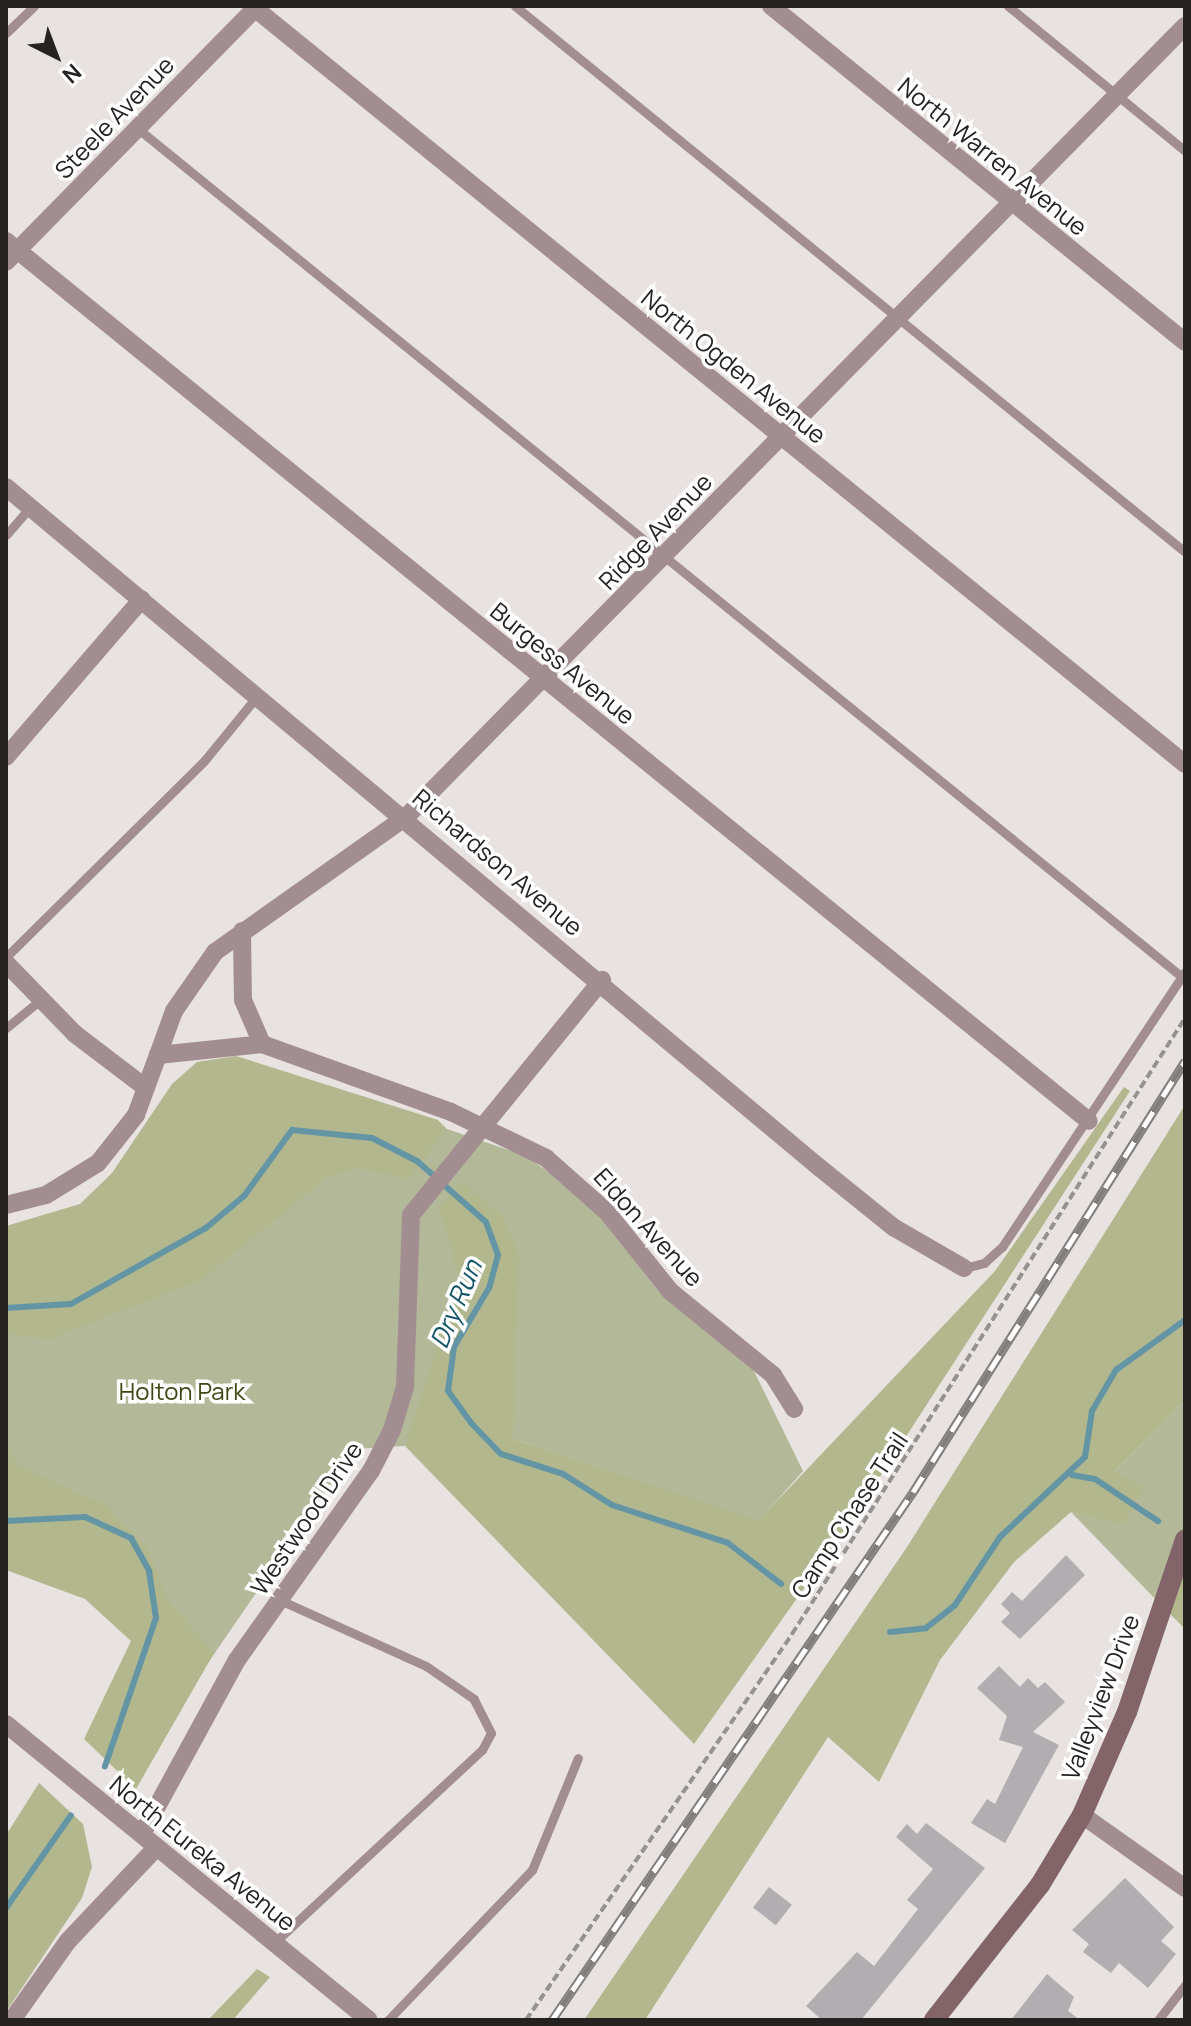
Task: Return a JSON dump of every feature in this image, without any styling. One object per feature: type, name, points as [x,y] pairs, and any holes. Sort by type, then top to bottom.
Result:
[{"type":"street","name":"North Warren Avenue","points":[[771,6],[1185,342]]},
{"type":"street","name":"Steele Avenue","points":[[10,251],[137,128],[255,7]]},
{"type":"street","name":"North Ogden Avenue","points":[[255,7],[1185,764]]},
{"type":"street","name":"Ridge Avenue","points":[[158,1055],[192,980],[242,931],[406,817],[1185,26]]},
{"type":"street","name":"Burgess Avenue","points":[[10,251],[544,678],[1089,1121]]},
{"type":"street","name":"Richardson Avenue","points":[[6,487],[602,980],[893,1227],[964,1268]]},
{"type":"street","points":[[6,757],[142,599]]},
{"type":"street","points":[[242,931],[243,1000],[262,1044]]},
{"type":"street","points":[[6,960],[39,1001],[146,1088]]},
{"type":"street","name":"Westwood Drive","points":[[142,1834],[178,1756],[392,1430],[405,1387],[407,1241],[424,1194],[484,1127],[602,980]]},
{"type":"street","name":"Eldon Avenue","points":[[158,1055],[262,1044],[484,1127],[571,1177],[670,1291],[773,1375],[794,1409]]},
{"type":"street","points":[[6,1205],[46,1195],[98,1163],[136,1115],[158,1055]]},
{"type":"street","name":"Valleyview Drive","points":[[934,2020],[1040,1885],[1082,1815],[1127,1712],[1185,1540]]},
{"type":"street","name":"North Eureka Avenue","points":[[6,1724],[369,2020]]},
{"type":"street","points":[[1082,1815],[1185,1888]]},
{"type":"street","points":[[12,2020],[68,1941],[157,1847]]},
{"type":"lane","points":[[6,33],[34,6]]},
{"type":"lane","points":[[515,6],[1185,552]]},
{"type":"lane","points":[[1008,6],[1115,98],[1185,151]]},
{"type":"lane","points":[[6,17],[15,25]]},
{"type":"lane","points":[[137,128],[661,558],[1184,974],[1089,1121],[1002,1247],[984,1263],[964,1268]]},
{"type":"lane","points":[[6,535],[30,507]]},
{"type":"lane","points":[[6,960],[204,761],[258,695]]},
{"type":"lane","points":[[6,1028],[39,1001]]},
{"type":"lane","points":[[274,1943],[482,1750],[491,1733],[474,1699],[426,1666],[280,1600]]},
{"type":"lane","points":[[388,2020],[532,1870],[578,1758]]},
{"type":"lane","points":[[1158,2020],[1185,1985]]},
{"type":"path","name":"Camp Chase Trail","points":[[526,2020],[809,1608],[1185,1018]]},
{"type":"green space","points":[[236,1056],[438,1120],[447,1129],[409,1179],[358,1168],[328,1177],[201,1280],[50,1339],[6,1334],[6,1226],[80,1204],[112,1173],[172,1084],[197,1062]]},
{"type":"green space","points":[[1124,1087],[1130,1091],[846,1529],[694,1744],[405,1446],[459,1278],[439,1208],[462,1181],[504,1218],[519,1257],[513,1439],[759,1520],[995,1271]]},
{"type":"green space","points":[[1185,1105],[1185,1400],[1115,1471],[1144,1488],[1124,1525],[1071,1512],[1014,1562],[940,1660],[879,1782],[828,1737],[645,2020],[584,2020],[907,1547]]},
{"type":"green space","name":"Holton Park","points":[[447,1129],[526,1156],[586,1199],[657,1289],[754,1371],[803,1471],[759,1521],[513,1439],[355,1449],[199,1676],[77,1578],[6,1552],[6,1258]]},
{"type":"green space","points":[[1185,1400],[1185,1540],[1162,1606],[1071,1512],[1124,1524],[1115,1471]]},
{"type":"green space","points":[[6,1447],[19,1466],[106,1505],[147,1548],[168,1600],[214,1653],[136,1789],[84,1739],[131,1641],[85,1599],[6,1570]]},
{"type":"green space","points":[[1185,1540],[1185,1629],[1162,1606]]},
{"type":"green space","points":[[39,1783],[83,1824],[92,1867],[82,1898],[6,2012],[6,1835]]},
{"type":"green space","points":[[257,1969],[270,1977],[233,2020],[208,2020]]},
{"type":"building","points":[[1066,1555],[1085,1575],[1020,1639],[1001,1622],[1010,1613],[1001,1604],[1012,1592],[1022,1601]]},
{"type":"building","points":[[999,1666],[1020,1687],[1028,1678],[1038,1688],[1045,1682],[1065,1702],[1033,1732],[1059,1745],[1005,1843],[971,1823],[987,1799],[995,1804],[1023,1747],[999,1740],[1007,1716],[977,1688]]},
{"type":"building","points":[[926,1823],[985,1868],[861,2020],[822,2020],[806,2006],[857,1952],[874,1966],[918,1909],[907,1900],[933,1869],[896,1837],[907,1824],[917,1834]]},
{"type":"building","points":[[1125,1878],[1174,1927],[1161,1941],[1176,1954],[1148,1988],[1119,1963],[1111,1973],[1083,1952],[1089,1944],[1072,1930]]},
{"type":"building","points":[[769,1887],[792,1905],[776,1925],[753,1907]]},
{"type":"building","points":[[1047,1974],[1074,1997],[1068,2011],[1080,2020],[1011,2020]]},
{"type":"waterway","name":"Dry Run","points":[[6,1308],[71,1304],[206,1228],[244,1196],[292,1130],[372,1138],[417,1161],[486,1222],[498,1255],[489,1288],[454,1347],[448,1391],[472,1424],[501,1454],[563,1474],[612,1505],[728,1543],[781,1584]]},
{"type":"waterway","name":"Dry Run","points":[[890,1632],[926,1628],[955,1605],[1000,1537],[1085,1457],[1092,1411],[1116,1370],[1185,1320]]},
{"type":"waterway","name":"Dry Run","points":[[1072,1475],[1095,1479],[1158,1521]]},
{"type":"waterway","name":"Dry Run","points":[[6,1521],[85,1517],[131,1538],[149,1571],[156,1618],[105,1766]]},
{"type":"waterway","name":"Dry Run","points":[[6,1908],[71,1815]]},
{"type":"railway","points":[[552,2020],[913,1492],[1185,1061]]}]
